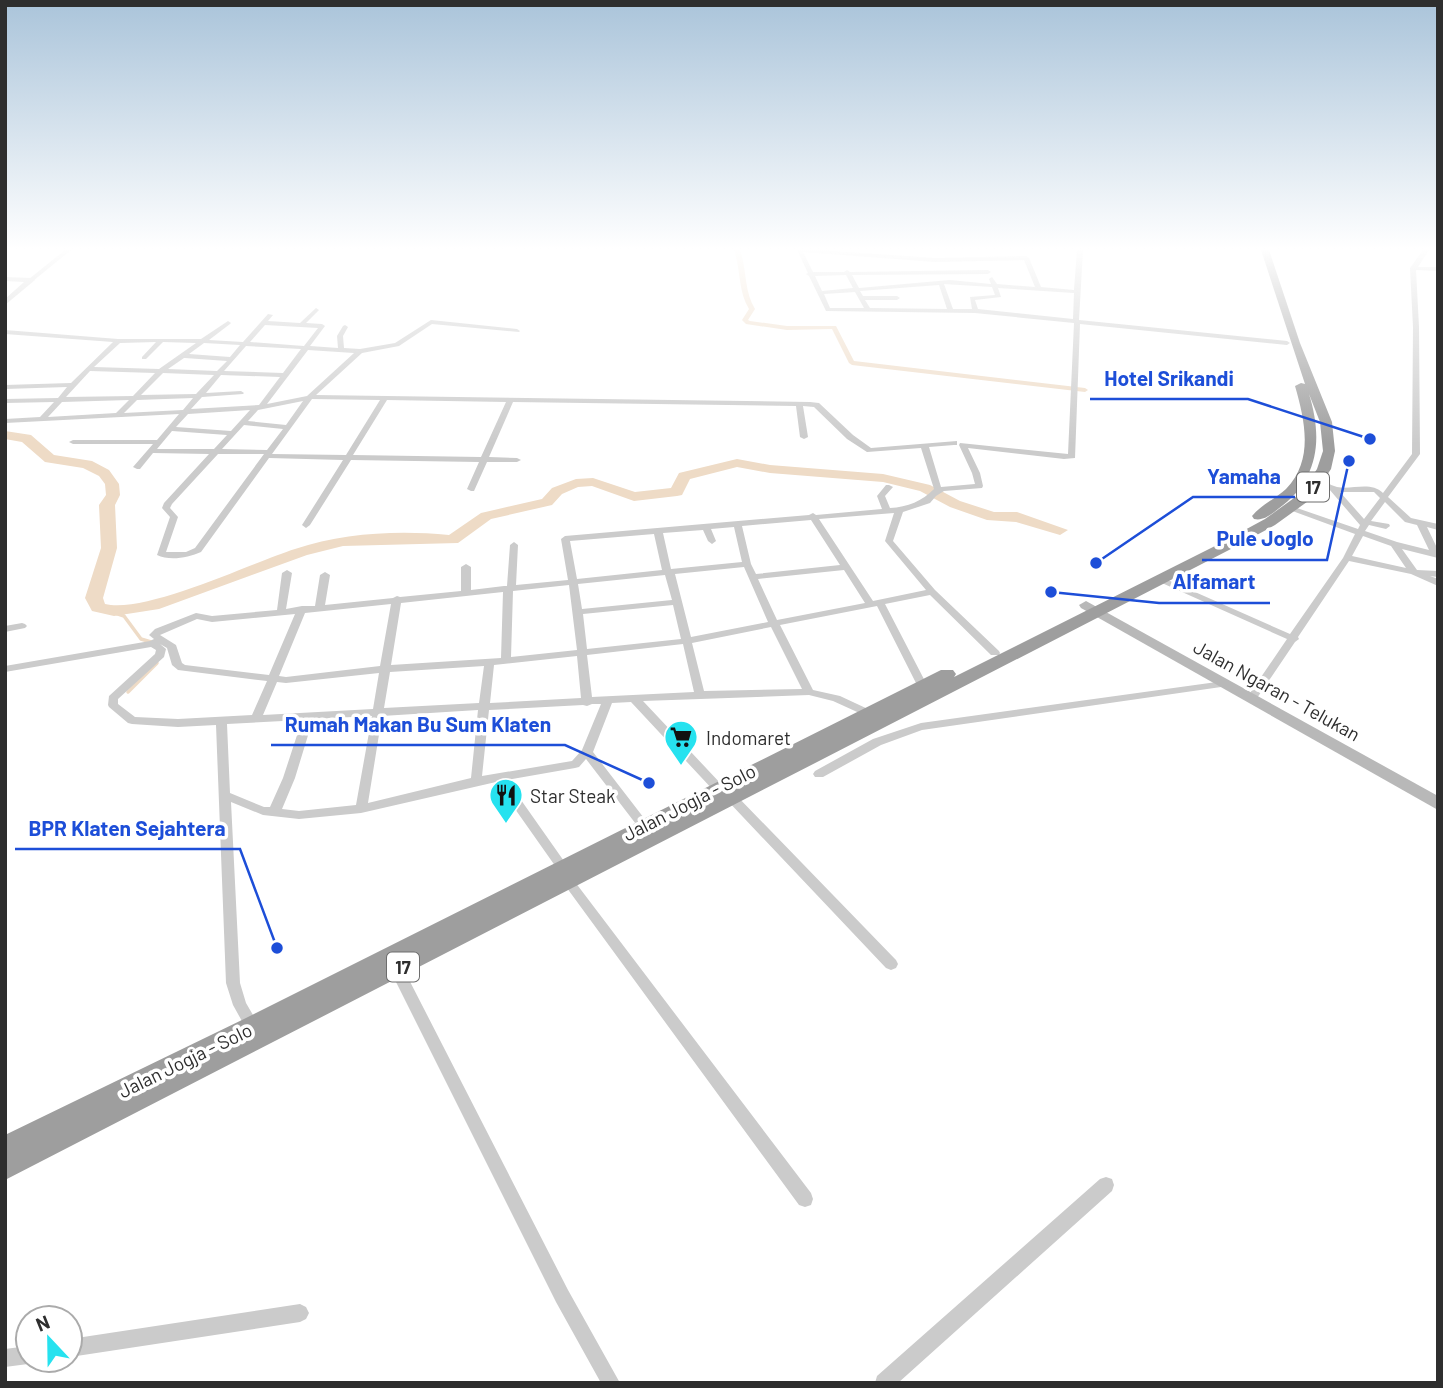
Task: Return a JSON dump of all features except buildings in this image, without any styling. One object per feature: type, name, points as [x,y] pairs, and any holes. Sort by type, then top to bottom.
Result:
[{"type":"highway","name":"Jalan Jogja - Solo","points":[[5,1149],[565,874],[792,757],[866,712],[1091,608],[1261,514],[1301,479],[1310,465],[1314,433],[1278,315]]},
{"type":"highway","name":"17","points":[[792,757],[1091,608],[1158,579],[1291,509],[1317,481],[1324,469],[1329,437],[1287,315]]},
{"type":"highway","name":"Jalan Jogja - Solo","points":[[5,1167],[397,970],[565,874],[643,825],[724,792]]},
{"type":"main road","name":"Jalan Ngaran - Telukan","points":[[1091,608],[1438,804]]},
{"type":"street","points":[[136,467],[153,451],[270,315]]},
{"type":"street","points":[[301,325],[311,315]]},
{"type":"street","points":[[1010,315],[1287,343]]},
{"type":"street","points":[[587,703],[578,612],[565,538],[899,510],[927,501],[942,489],[979,486],[963,445],[1072,456],[1077,315]]},
{"type":"street","points":[[1251,699],[1344,562],[1363,526],[1416,454],[1414,315]]},
{"type":"street","points":[[5,332],[118,341],[162,340],[361,351],[397,345],[431,322],[517,331]]},
{"type":"street","points":[[117,416],[161,371],[228,323]]},
{"type":"street","points":[[264,323],[322,326],[259,407],[168,503],[166,508],[174,517],[161,555],[188,555],[198,550],[310,398],[361,351],[374,345]]},
{"type":"street","points":[[341,349],[340,334],[345,327]]},
{"type":"street","points":[[144,358],[162,340]]},
{"type":"street","points":[[42,418],[118,341]]},
{"type":"street","points":[[185,356],[233,359]]},
{"type":"street","points":[[88,369],[284,375]]},
{"type":"street","points":[[5,387],[73,385]]},
{"type":"street","points":[[5,401],[241,393]]},
{"type":"street","points":[[5,421],[259,407],[310,398],[799,404],[816,405],[850,437],[870,450],[954,443]]},
{"type":"street","points":[[306,525],[385,398]]},
{"type":"street","points":[[471,489],[510,400]]},
{"type":"street","points":[[799,404],[804,437]]},
{"type":"street","points":[[244,423],[288,427]]},
{"type":"street","points":[[172,429],[234,433]]},
{"type":"street","points":[[73,442],[159,442]]},
{"type":"street","points":[[924,444],[936,492]]},
{"type":"street","points":[[153,451],[348,458],[517,460]]},
{"type":"street","points":[[1317,481],[1334,489],[1363,526],[1394,544],[1437,555]]},
{"type":"street","points":[[887,510],[881,496],[889,487]]},
{"type":"street","points":[[1334,489],[1370,488],[1385,497],[1408,520],[1438,527]]},
{"type":"street","points":[[1291,509],[1363,526],[1386,526]]},
{"type":"street","points":[[899,510],[889,541],[932,592],[995,653]]},
{"type":"street","points":[[813,516],[845,567],[876,604],[922,685]]},
{"type":"street","points":[[737,523],[747,564],[808,692]]},
{"type":"street","points":[[1421,524],[1437,555]]},
{"type":"street","points":[[706,527],[712,541]]},
{"type":"street","points":[[658,530],[699,695]]},
{"type":"street","points":[[1394,544],[1414,572],[1438,583]]},
{"type":"street","points":[[506,661],[514,545]]},
{"type":"street","points":[[1344,562],[1438,574]]},
{"type":"street","points":[[747,564],[212,619],[190,617],[154,635],[161,649],[160,655],[113,698],[113,705],[132,720],[144,722],[221,721],[376,711],[636,701],[699,695],[808,692],[836,698],[866,712]]},
{"type":"street","points":[[466,567],[466,592]]},
{"type":"street","points":[[754,578],[845,567]]},
{"type":"street","points":[[281,612],[287,573]]},
{"type":"street","points":[[320,607],[325,575]]},
{"type":"street","points":[[1158,579],[1294,639]]},
{"type":"street","points":[[5,669],[156,642],[172,647],[177,665],[182,668],[272,680],[506,661],[686,641],[775,626],[932,592]]},
{"type":"street","points":[[360,809],[397,599]]},
{"type":"street","points":[[578,612],[675,602]]},
{"type":"street","points":[[256,719],[302,609]]},
{"type":"street","points":[[5,629],[22,626]]},
{"type":"street","points":[[476,781],[489,662]]},
{"type":"street","points":[[819,774],[877,742],[909,730],[1224,684]]},
{"type":"street","points":[[636,701],[891,964]]},
{"type":"street","points":[[224,795],[274,813],[299,815],[360,809],[476,781],[575,764],[587,752],[607,702]]},
{"type":"street","points":[[274,813],[289,778],[309,716]]},
{"type":"street","points":[[221,721],[233,983],[240,1004],[253,1027]]},
{"type":"street","points":[[587,752],[643,825]]},
{"type":"street","points":[[500,778],[565,874],[805,1199]]},
{"type":"street","points":[[397,970],[562,1296],[611,1383]]},
{"type":"street","points":[[884,1383],[1106,1185]]},
{"type":"street","points":[[84,1346],[300,1313]]},
{"type":"waterway","points":[[748,315],[745,320],[748,323],[787,328],[834,327],[852,363],[1085,390]]},
{"type":"waterway","points":[[5,435],[26,438],[50,459],[87,464],[104,473],[112,484],[113,495],[107,505],[109,548],[94,598],[98,607],[114,611],[153,605],[301,552],[343,541],[421,537],[452,540],[486,516],[547,502],[557,491],[576,483],[593,482],[634,497],[677,492],[684,476],[737,463],[770,469],[883,478],[925,488],[955,504],[992,517],[1017,517],[1060,530]]},
{"type":"waterway","points":[[106,610],[124,616],[141,639],[151,642]]},
{"type":"waterway","points":[[128,692],[157,663]]},
{"type":"place","name":"Hotel Srikandi","points":[[1370,439]]},
{"type":"place","name":"Pule Joglo","points":[[1349,461]]},
{"type":"place","name":"Yamaha","points":[[1096,563]]},
{"type":"place","name":"Alfamart","points":[[1051,592]]},
{"type":"place","name":"Indomaret","points":[[681,767]]},
{"type":"place","name":"Rumah Makan Bu Sum Klaten","points":[[649,783]]},
{"type":"place","name":"Star Steak","points":[[506,825]]},
{"type":"place","name":"BPR Klaten Sejahtera","points":[[277,948]]}]
